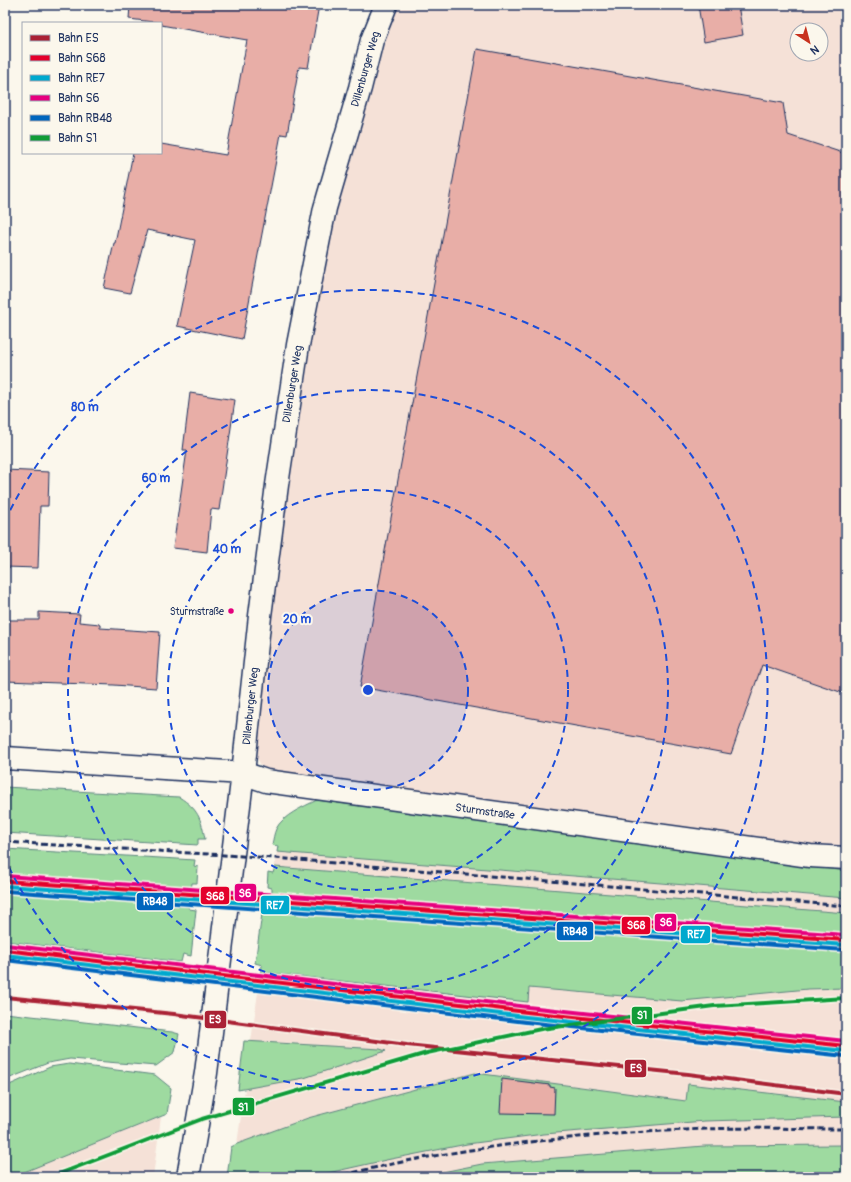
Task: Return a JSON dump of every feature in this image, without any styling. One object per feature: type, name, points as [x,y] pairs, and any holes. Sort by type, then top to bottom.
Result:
[{"type":"street","name":"Dillenburger Weg","points":[[188,1177],[206,1073],[277,485],[298,345],[325,208],[360,88],[372,40],[386,5]]},
{"type":"street","name":"Sturmstraße","points":[[5,758],[243,773],[274,782],[810,856],[846,858]]},
{"type":"shaded area","points":[[395,5],[846,5],[846,856],[268,777],[249,745],[282,483],[332,207]]},
{"type":"shaded area","points":[[278,846],[846,881],[846,1177],[227,1177],[231,1147],[237,1144],[245,1089],[238,1090],[244,1041],[251,1041],[262,965],[255,963],[262,914],[267,914],[272,888],[267,887],[268,872],[273,872]]},
{"type":"shaded area","points":[[161,1117],[153,1177],[5,1177]]},
{"type":"green space","points":[[5,787],[179,797],[195,810],[202,825],[205,839],[198,839],[198,845],[5,833]]},
{"type":"green space","points":[[317,800],[846,871],[846,898],[277,852],[278,846],[272,845],[275,831],[279,824],[294,812]]},
{"type":"green space","points":[[5,849],[195,860],[194,866],[198,867],[197,883],[192,883],[191,891],[5,874]]},
{"type":"green space","points":[[275,867],[846,913],[846,933],[272,894],[272,888],[267,887],[268,872],[273,873]]},
{"type":"green space","points":[[5,890],[189,907],[189,909],[196,910],[191,956],[183,954],[181,962],[5,941]]},
{"type":"green space","points":[[268,910],[846,952],[846,988],[808,989],[682,1001],[529,988],[528,1002],[261,972],[262,965],[255,963],[262,914],[267,915]]},
{"type":"green space","points":[[5,1013],[179,1034],[175,1052],[156,1066],[70,1059],[48,1063],[5,1080]]},
{"type":"green space","points":[[244,1041],[380,1049],[386,1051],[304,1078],[238,1090]]},
{"type":"green space","points":[[69,1064],[155,1075],[171,1088],[167,1114],[12,1177],[5,1177],[5,1087],[50,1067]]},
{"type":"green space","points":[[475,1073],[686,1101],[688,1084],[846,1102],[846,1117],[705,1121],[544,1134],[467,1144],[310,1177],[227,1177],[231,1147],[237,1144],[308,1118]]},
{"type":"green space","points":[[846,1145],[846,1177],[418,1177],[482,1164],[704,1146]]},
{"type":"building","points":[[130,5],[319,5],[308,68],[299,67],[287,135],[281,134],[242,339],[177,326],[195,240],[147,230],[130,293],[104,288],[115,243],[133,154],[162,154],[162,144],[226,155],[247,40],[162,25],[162,22],[129,19]]},
{"type":"building","points":[[698,5],[738,5],[743,35],[704,42]]},
{"type":"building","points":[[477,49],[783,103],[788,135],[846,154],[846,694],[762,665],[731,754],[360,687]]},
{"type":"building","points":[[190,393],[235,400],[219,510],[211,509],[207,552],[173,548],[187,450],[183,450]]},
{"type":"building","points":[[5,470],[49,472],[48,506],[40,506],[38,568],[5,567]]},
{"type":"building","points":[[39,612],[80,614],[79,622],[100,624],[100,628],[160,632],[156,688],[5,681],[5,620],[39,620]]},
{"type":"building","points":[[502,1079],[550,1085],[550,1087],[555,1088],[554,1114],[500,1113]]},
{"type":"railway","points":[[5,842],[275,858],[846,906]]},
{"type":"railway","points":[[336,1177],[427,1157],[520,1143],[567,1138],[724,1128],[846,1129]]},
{"type":"rail line","name":"S6","points":[[5,876],[846,935]]},
{"type":"rail line","name":"S68","points":[[5,881],[846,940]]},
{"type":"rail line","name":"RE7","points":[[5,886],[846,945]]},
{"type":"rail line","name":"RB48","points":[[5,891],[845,950]]},
{"type":"rail line","name":"S6","points":[[6,945],[528,1007],[846,1041]]},
{"type":"rail line","name":"S68","points":[[5,950],[527,1012],[846,1046]]},
{"type":"rail line","name":"RE7","points":[[5,955],[526,1017],[845,1051]]},
{"type":"rail line","name":"RB48","points":[[5,960],[526,1022],[845,1056]]},
{"type":"rail line","name":"ES","points":[[5,997],[174,1014],[407,1045],[688,1074],[846,1094]]},
{"type":"rail line","name":"S1","points":[[51,1177],[202,1119],[427,1053],[541,1029],[714,1006],[846,998]]},
{"type":"place","name":"Sturmstraße","points":[[231,611]]}]
